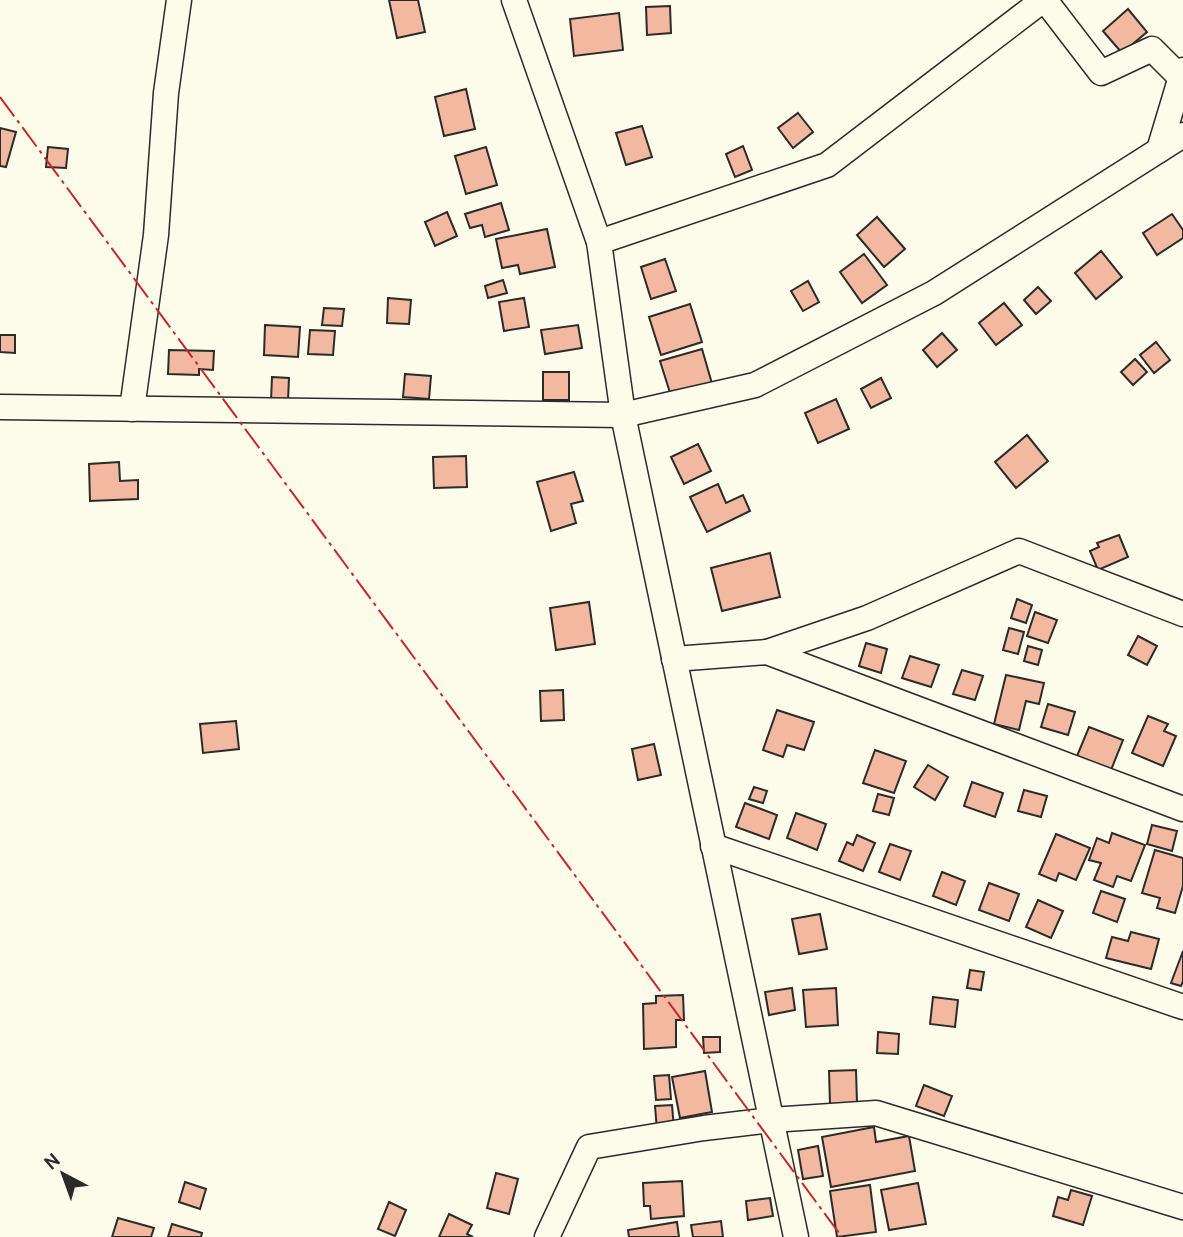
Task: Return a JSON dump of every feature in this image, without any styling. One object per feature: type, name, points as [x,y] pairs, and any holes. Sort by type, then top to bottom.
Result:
[{"type":"street","points":[[132,409],[156,235],[166,93],[179,0]]},
{"type":"street","points":[[514,0],[599,242],[623,415],[796,1237]]},
{"type":"street","points":[[599,242],[827,165],[1044,0],[1101,73],[1152,49],[1182,74],[1159,150]]},
{"type":"street","points":[[0,407],[623,415],[755,385],[934,293],[1183,135]]},
{"type":"street","points":[[674,659],[767,652],[867,618],[1019,551],[1183,614]]},
{"type":"street","points":[[767,652],[1183,809]]},
{"type":"street","points":[[713,846],[1183,1007]]},
{"type":"street","points":[[547,1237],[589,1147],[771,1120],[876,1113],[1183,1207]]},
{"type":"building","points":[[389,0],[418,0],[425,32],[397,38]]},
{"type":"building","points":[[670,6],[671,33],[647,35],[646,7]]},
{"type":"building","points":[[1128,9],[1147,32],[1122,53],[1103,31]]},
{"type":"building","points":[[619,13],[623,50],[574,56],[570,19]]},
{"type":"building","points":[[466,89],[475,129],[444,136],[435,97]]},
{"type":"building","points":[[798,113],[813,132],[793,148],[778,128]]},
{"type":"building","points":[[642,126],[652,157],[626,165],[616,133]]},
{"type":"building","points":[[0,128],[16,132],[6,167],[0,166]]},
{"type":"building","points":[[743,146],[752,170],[735,177],[726,154]]},
{"type":"building","points":[[48,147],[68,149],[66,168],[46,167]]},
{"type":"building","points":[[486,147],[497,185],[466,194],[455,156]]},
{"type":"building","points":[[501,203],[509,230],[485,237],[482,225],[470,228],[465,214]]},
{"type":"building","points":[[447,212],[457,236],[435,246],[425,222]]},
{"type":"building","points":[[1172,214],[1183,230],[1183,238],[1157,255],[1143,233]]},
{"type":"building","points":[[877,217],[905,249],[884,267],[857,235]]},
{"type":"building","points":[[547,229],[555,267],[520,274],[518,265],[502,268],[496,239]]},
{"type":"building","points":[[1101,251],[1122,277],[1096,299],[1075,273]]},
{"type":"building","points":[[864,254],[887,285],[862,303],[840,272]]},
{"type":"building","points":[[665,259],[676,291],[651,299],[641,267]]},
{"type":"building","points":[[503,280],[507,293],[488,298],[485,286]]},
{"type":"building","points":[[808,281],[819,302],[803,311],[791,291]]},
{"type":"building","points":[[1038,287],[1051,301],[1036,314],[1024,300]]},
{"type":"building","points":[[388,298],[411,300],[409,324],[387,323]]},
{"type":"building","points":[[524,298],[529,327],[504,331],[499,302]]},
{"type":"building","points":[[1004,303],[1022,325],[996,345],[979,323]]},
{"type":"building","points":[[690,304],[702,342],[661,355],[649,317]]},
{"type":"building","points":[[324,308],[344,309],[342,326],[322,325]]},
{"type":"building","points":[[265,325],[300,327],[298,357],[264,355]]},
{"type":"building","points":[[578,325],[582,348],[545,354],[541,330]]},
{"type":"building","points":[[310,330],[335,331],[333,355],[308,354]]},
{"type":"building","points":[[942,333],[957,350],[937,367],[923,350]]},
{"type":"building","points":[[0,335],[15,335],[15,353],[0,352]]},
{"type":"building","points":[[1156,342],[1170,360],[1154,373],[1140,355]]},
{"type":"building","points":[[702,349],[713,387],[672,399],[660,361]]},
{"type":"building","points":[[169,350],[214,351],[213,370],[199,369],[199,375],[168,374]]},
{"type":"building","points":[[1135,359],[1147,372],[1133,385],[1121,372]]},
{"type":"building","points":[[543,372],[569,372],[569,400],[543,400]]},
{"type":"building","points":[[405,374],[431,376],[429,399],[403,397]]},
{"type":"building","points":[[272,377],[289,378],[288,401],[271,401]]},
{"type":"building","points":[[881,378],[891,398],[871,408],[861,389]]},
{"type":"building","points":[[836,399],[849,429],[818,443],[805,413]]},
{"type":"building","points":[[1027,435],[1048,461],[1016,488],[995,462]]},
{"type":"building","points":[[698,444],[711,471],[684,484],[671,457]]},
{"type":"building","points":[[466,456],[467,487],[434,488],[433,457]]},
{"type":"building","points":[[119,462],[120,481],[138,480],[138,499],[90,501],[89,464]]},
{"type":"building","points":[[574,472],[583,501],[571,504],[576,523],[551,531],[537,482]]},
{"type":"building","points":[[718,484],[726,503],[743,495],[750,511],[707,532],[690,497]]},
{"type":"building","points":[[1119,535],[1128,557],[1098,570],[1090,551],[1099,547],[1097,543]]},
{"type":"building","points":[[770,553],[780,597],[722,611],[711,568]]},
{"type":"building","points":[[1017,599],[1032,605],[1026,623],[1011,618]]},
{"type":"building","points":[[589,602],[595,644],[556,650],[550,608]]},
{"type":"building","points":[[1035,612],[1057,620],[1048,643],[1027,636]]},
{"type":"building","points":[[1009,628],[1024,632],[1018,654],[1003,650]]},
{"type":"building","points":[[1138,636],[1157,646],[1147,665],[1128,655]]},
{"type":"building","points":[[866,643],[887,649],[881,673],[859,666]]},
{"type":"building","points":[[1028,646],[1042,650],[1038,665],[1024,661]]},
{"type":"building","points":[[910,656],[939,665],[931,687],[902,678]]},
{"type":"building","points":[[962,670],[983,676],[975,700],[953,694]]},
{"type":"building","points":[[1006,675],[1044,683],[1039,704],[1026,701],[1019,730],[994,724]]},
{"type":"building","points":[[563,690],[564,720],[541,721],[540,691]]},
{"type":"building","points":[[1048,704],[1075,712],[1068,735],[1041,727]]},
{"type":"building","points":[[777,710],[814,722],[804,750],[787,745],[783,757],[763,750]]},
{"type":"building","points":[[1148,716],[1168,724],[1164,731],[1176,736],[1163,766],[1132,753]]},
{"type":"building","points":[[236,721],[239,749],[203,753],[200,724]]},
{"type":"building","points":[[1089,727],[1123,740],[1111,770],[1077,756]]},
{"type":"building","points":[[654,744],[661,775],[638,780],[632,749]]},
{"type":"building","points":[[875,750],[906,761],[894,793],[863,783]]},
{"type":"building","points":[[928,765],[948,777],[935,800],[914,787]]},
{"type":"building","points":[[972,782],[1003,793],[995,817],[964,806]]},
{"type":"building","points":[[754,787],[767,791],[763,803],[749,799]]},
{"type":"building","points":[[1024,790],[1047,796],[1041,817],[1018,811]]},
{"type":"building","points":[[878,794],[894,798],[889,815],[873,811]]},
{"type":"building","points":[[745,803],[777,815],[769,839],[736,827]]},
{"type":"building","points":[[796,813],[826,824],[817,850],[787,838]]},
{"type":"building","points":[[1152,825],[1177,831],[1172,851],[1147,844]]},
{"type":"building","points":[[1112,833],[1145,845],[1131,881],[1117,876],[1113,887],[1094,880],[1101,863],[1089,860],[1097,838],[1109,843]]},
{"type":"building","points":[[1056,834],[1090,848],[1076,880],[1059,873],[1056,881],[1039,874]]},
{"type":"building","points":[[857,835],[875,843],[863,871],[839,861],[847,842],[853,845]]},
{"type":"building","points":[[890,844],[911,851],[900,880],[879,872]]},
{"type":"building","points":[[1155,850],[1183,858],[1183,886],[1175,913],[1157,908],[1160,898],[1142,893]]},
{"type":"building","points":[[942,872],[965,881],[956,905],[933,896]]},
{"type":"building","points":[[989,883],[1019,894],[1009,921],[979,910]]},
{"type":"building","points":[[1101,891],[1125,899],[1117,922],[1093,913]]},
{"type":"building","points":[[1038,900],[1063,911],[1051,938],[1026,927]]},
{"type":"building","points":[[820,914],[827,949],[799,954],[792,919]]},
{"type":"building","points":[[1131,932],[1159,939],[1151,969],[1106,958],[1112,937],[1128,941]]},
{"type":"building","points":[[1183,951],[1183,981],[1181,986],[1171,983]]},
{"type":"building","points":[[970,970],[984,972],[981,990],[967,988]]},
{"type":"building","points":[[792,988],[795,1010],[769,1015],[765,992]]},
{"type":"building","points":[[836,988],[838,1025],[806,1027],[803,990]]},
{"type":"building","points":[[683,995],[684,1020],[676,1020],[676,1047],[644,1049],[643,1004],[656,1003],[656,996]]},
{"type":"building","points":[[933,997],[958,1000],[955,1027],[930,1024]]},
{"type":"building","points":[[878,1032],[899,1034],[898,1054],[877,1053]]},
{"type":"building","points":[[703,1037],[720,1037],[720,1052],[704,1053]]},
{"type":"building","points":[[856,1070],[857,1103],[830,1104],[829,1071]]},
{"type":"building","points":[[705,1071],[712,1112],[680,1118],[672,1077]]},
{"type":"building","points":[[669,1075],[671,1099],[656,1100],[654,1076]]},
{"type":"building","points":[[924,1085],[952,1096],[944,1116],[916,1106]]},
{"type":"building","points":[[672,1105],[674,1129],[657,1130],[655,1106]]},
{"type":"building","points":[[874,1127],[876,1142],[909,1136],[915,1171],[831,1187],[822,1137]]},
{"type":"building","points":[[818,1146],[823,1176],[803,1179],[798,1150]]},
{"type":"building","points":[[496,1173],[518,1179],[509,1214],[487,1208]]},
{"type":"building","points":[[682,1181],[684,1216],[651,1219],[650,1206],[644,1206],[643,1183]]},
{"type":"building","points":[[185,1182],[206,1189],[200,1209],[179,1202]]},
{"type":"building","points":[[918,1183],[926,1224],[889,1230],[881,1190]]},
{"type":"building","points":[[870,1185],[876,1232],[837,1237],[830,1191]]},
{"type":"building","points":[[1071,1190],[1092,1196],[1083,1225],[1053,1216],[1058,1197],[1068,1200]]},
{"type":"building","points":[[770,1198],[773,1216],[748,1220],[746,1201]]},
{"type":"building","points":[[389,1202],[406,1210],[395,1236],[378,1229]]},
{"type":"building","points":[[449,1214],[472,1225],[467,1234],[473,1237],[439,1237]]},
{"type":"building","points":[[118,1218],[154,1228],[151,1237],[112,1237]]},
{"type":"building","points":[[721,1221],[723,1237],[693,1237],[691,1225]]},
{"type":"building","points":[[677,1222],[679,1237],[629,1237],[628,1230]]},
{"type":"building","points":[[172,1224],[202,1233],[201,1237],[168,1237]]},
{"type":"power","points":[[0,97],[842,1237]]}]
